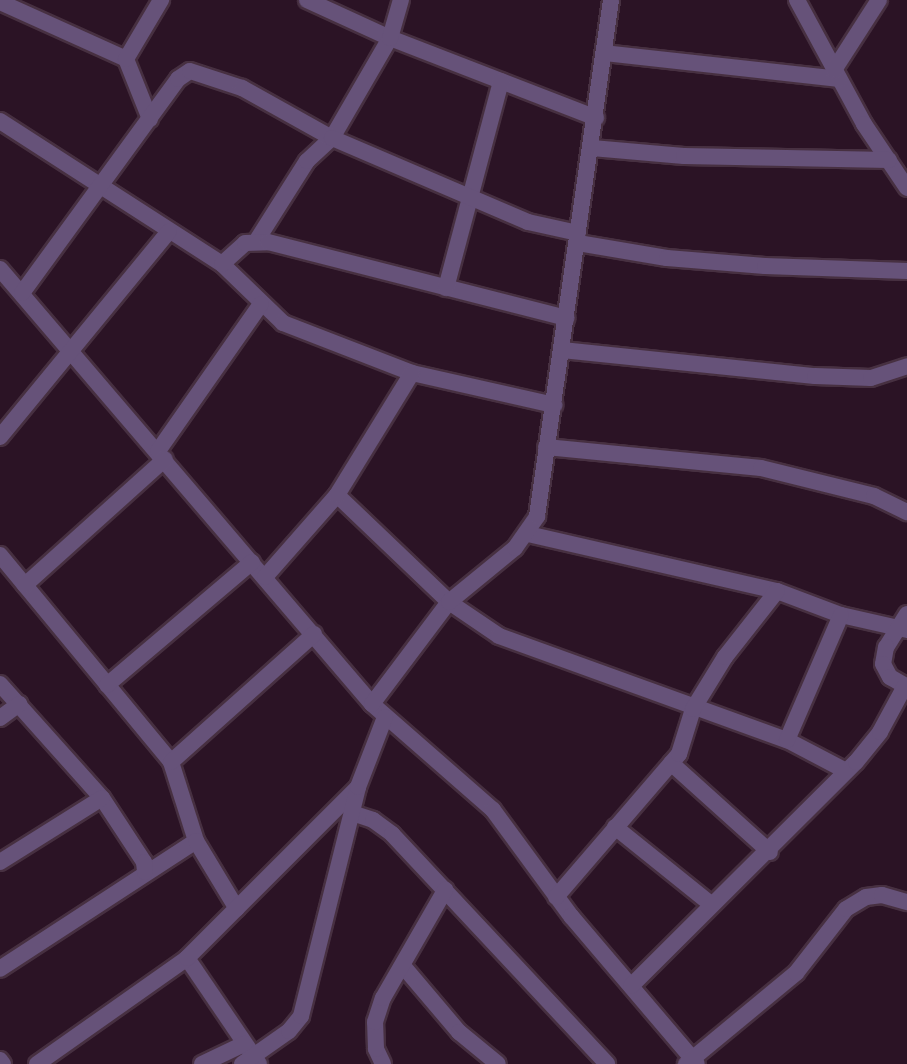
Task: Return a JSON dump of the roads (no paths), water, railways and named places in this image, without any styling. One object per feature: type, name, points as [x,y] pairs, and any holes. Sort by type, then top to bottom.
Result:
[{"type":"street","points":[[126,59],[161,0]]},
{"type":"street","points":[[307,0],[390,38],[596,118]]},
{"type":"street","points":[[257,240],[307,162],[332,138],[390,38],[401,0]]},
{"type":"street","points":[[372,704],[449,603],[528,534],[537,516],[592,148],[611,0]]},
{"type":"street","points":[[797,0],[836,75],[902,172]]},
{"type":"street","points":[[836,75],[879,0]]},
{"type":"street","points":[[0,2],[126,59],[150,119]]},
{"type":"street","points":[[604,53],[836,75]]},
{"type":"street","points":[[22,293],[178,79],[190,71],[205,73],[242,88],[332,138],[472,195],[528,222],[578,238],[667,258],[765,266],[907,271]]},
{"type":"street","points":[[446,288],[501,81]]},
{"type":"street","points":[[0,121],[100,189],[222,264],[283,323],[412,373],[554,405]]},
{"type":"street","points":[[592,148],[902,172]]},
{"type":"street","points":[[0,436],[169,232]]},
{"type":"street","points":[[222,264],[245,243],[257,240],[566,318]]},
{"type":"street","points":[[0,269],[162,455],[372,704],[477,793],[556,897],[692,1062],[796,973],[846,909],[866,897],[882,895],[907,902]]},
{"type":"street","points":[[25,585],[162,455],[261,304]]},
{"type":"street","points":[[562,350],[815,376],[870,378],[907,366]]},
{"type":"street","points":[[265,578],[337,495],[412,373]]},
{"type":"street","points":[[546,447],[761,468],[874,496],[907,512]]},
{"type":"street","points":[[337,495],[449,603],[499,636],[693,709],[787,740],[846,771]]},
{"type":"street","points":[[528,534],[777,591],[841,615],[904,624],[886,647],[883,664],[890,677],[906,686],[880,732],[770,852],[631,986]]},
{"type":"street","points":[[0,555],[171,762],[196,841],[237,909]]},
{"type":"street","points":[[107,685],[252,562]]},
{"type":"street","points":[[556,897],[671,763],[687,737],[693,709],[725,657],[777,591]]},
{"type":"street","points":[[787,740],[841,615]]},
{"type":"street","points":[[171,762],[314,634]]},
{"type":"street","points":[[0,684],[102,798],[145,872]]},
{"type":"street","points":[[0,718],[19,704]]},
{"type":"street","points":[[202,1064],[249,1057],[289,1031],[301,1016],[358,787],[385,717]]},
{"type":"street","points":[[671,763],[770,852]]},
{"type":"street","points":[[43,1062],[187,958],[358,787]]},
{"type":"street","points":[[0,862],[102,798]]},
{"type":"street","points":[[352,813],[380,824],[607,1064]]},
{"type":"street","points":[[615,827],[712,905]]},
{"type":"street","points":[[0,969],[196,841]]},
{"type":"street","points":[[383,1064],[376,1049],[375,1022],[383,998],[444,890]]},
{"type":"street","points":[[187,958],[249,1057]]},
{"type":"street","points":[[403,966],[459,1032],[498,1064]]}]
